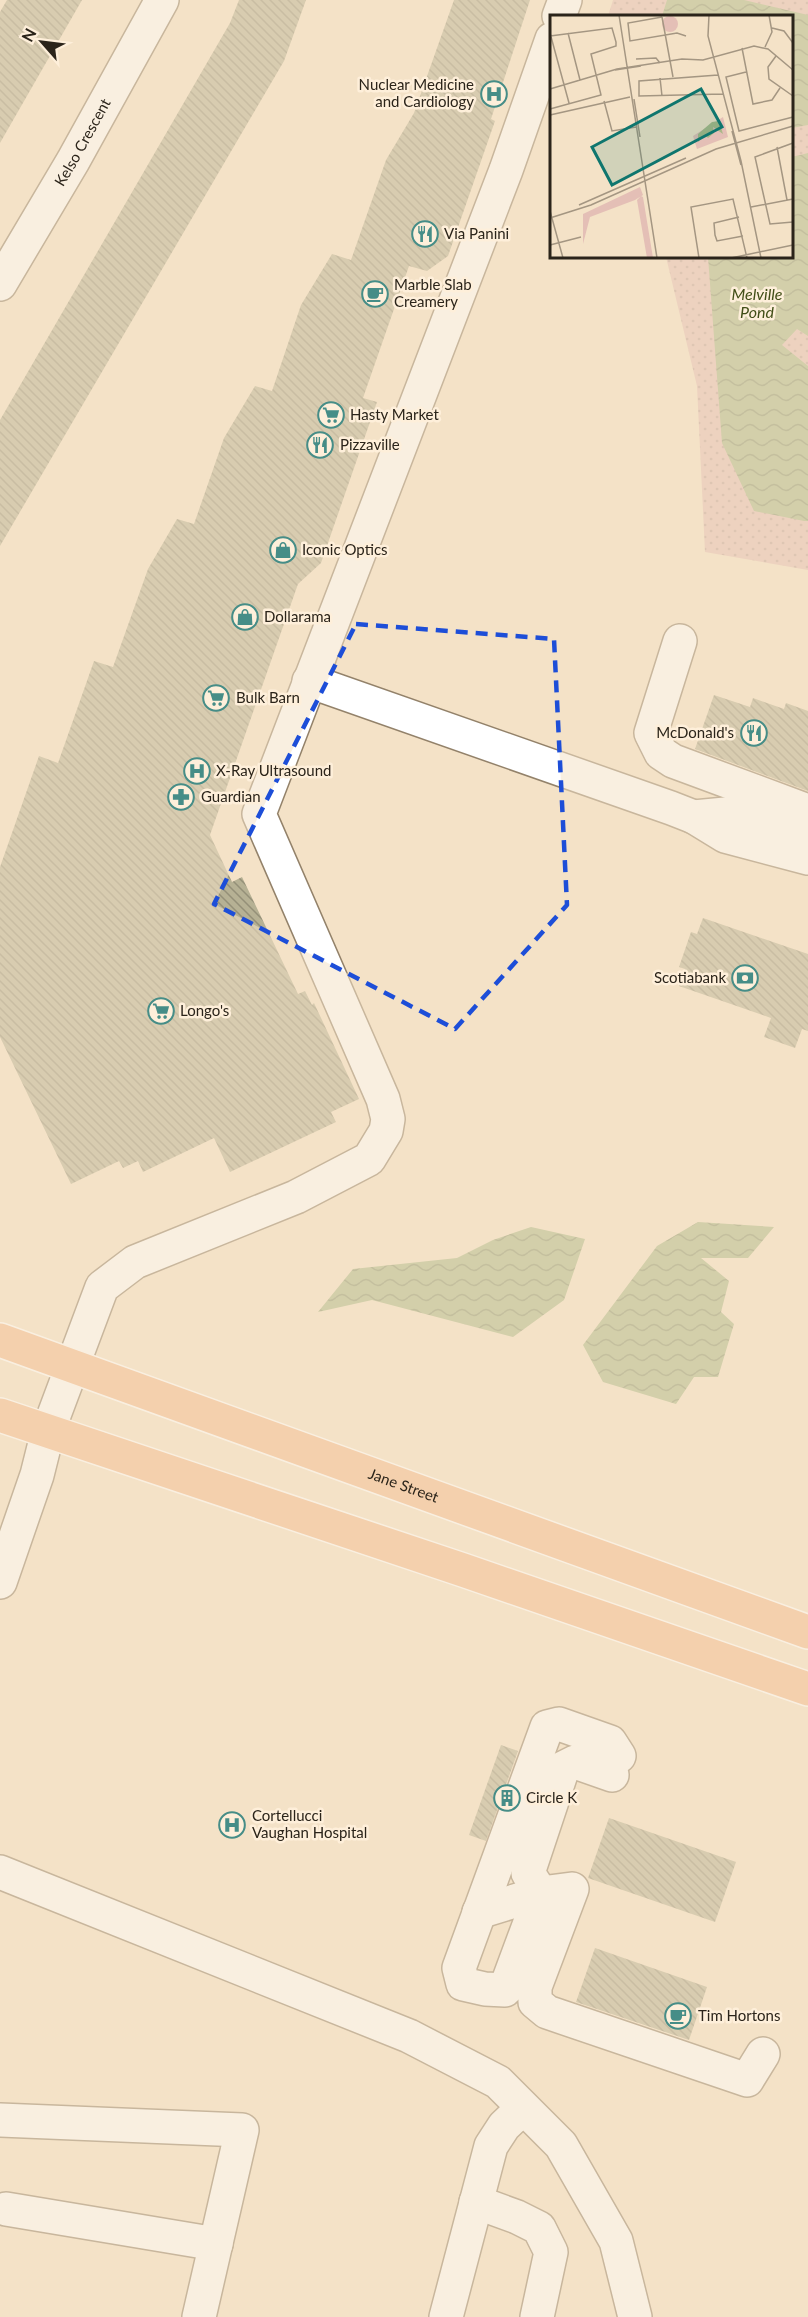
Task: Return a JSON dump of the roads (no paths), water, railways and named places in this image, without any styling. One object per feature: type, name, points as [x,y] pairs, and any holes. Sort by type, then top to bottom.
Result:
[{"type":"main road","name":"Jane Street","points":[[0,1340],[808,1632]]},
{"type":"main road","points":[[0,1415],[463,1569],[808,1689]]},
{"type":"street","name":"Kelso Crescent","points":[[0,284],[73,161],[162,0]]},
{"type":"street","points":[[560,15],[565,0]]},
{"type":"street","points":[[0,1581],[37,1474],[48,1431],[102,1287],[135,1262],[296,1197],[359,1165],[369,1159],[386,1131],[388,1119],[383,1099],[258,814],[506,170],[550,45]]},
{"type":"street","points":[[680,641],[651,733],[661,753],[673,761],[729,784],[808,811]]},
{"type":"street","points":[[309,681],[694,817],[725,836],[808,858]]},
{"type":"street","points":[[694,817],[736,813],[808,828]]},
{"type":"street","points":[[559,1724],[610,1742],[615,1765],[575,1762],[563,1768],[528,1873],[556,1891],[504,1990],[463,1984],[459,1968],[547,1727],[559,1724]]},
{"type":"street","points":[[0,1872],[409,2036],[498,2082],[561,2145],[616,2241],[635,2317]]},
{"type":"street","points":[[479,1912],[556,1891]]},
{"type":"street","points":[[556,1891],[535,1987],[535,2002],[547,2012],[747,2080],[763,2054]]},
{"type":"street","points":[[446,2317],[491,2146],[504,2126],[523,2108]]},
{"type":"street","points":[[0,2121],[242,2130],[200,2317]]},
{"type":"street","points":[[476,2202],[539,2228],[551,2252],[537,2317]]},
{"type":"street","points":[[6,2210],[216,2244]]},
{"type":"water","points":[[667,0],[744,0],[808,15],[808,125],[793,128],[793,15],[662,15]]},
{"type":"water","name":"Melville Pond","points":[[808,153],[808,336],[797,329],[782,345],[808,366],[808,521],[754,511],[722,443],[708,258],[793,258],[793,157]]},
{"type":"water","points":[[698,1222],[774,1227],[748,1258],[701,1258],[729,1281],[721,1312],[734,1324],[718,1377],[694,1377],[676,1404],[603,1382],[583,1345],[657,1246]]},
{"type":"water","points":[[531,1227],[585,1239],[564,1300],[513,1337],[372,1300],[318,1312],[353,1269],[457,1258],[493,1240]]},
{"type":"place","name":"Nuclear Medicine and Cardiology","points":[[494,94]]},
{"type":"place","name":"Via Panini","points":[[425,234]]},
{"type":"place","name":"Marble Slab Creamery","points":[[375,294]]},
{"type":"place","name":"Hasty Market","points":[[331,415]]},
{"type":"place","name":"Pizzaville","points":[[320,445]]},
{"type":"place","name":"Iconic Optics","points":[[283,550]]},
{"type":"place","name":"Dollarama","points":[[245,617]]},
{"type":"place","name":"Bulk Barn","points":[[216,698]]},
{"type":"place","name":"McDonald's","points":[[754,733]]},
{"type":"place","name":"X-Ray Ultrasound","points":[[197,771]]},
{"type":"place","name":"Guardian","points":[[181,797]]},
{"type":"place","name":"Scotiabank","points":[[745,978]]},
{"type":"place","name":"Longo's","points":[[161,1011]]},
{"type":"place","name":"Circle K","points":[[507,1798]]},
{"type":"place","name":"Cortellucci Vaughan Hospital","points":[[232,1825]]},
{"type":"place","name":"Tim Hortons","points":[[678,2016]]}]
